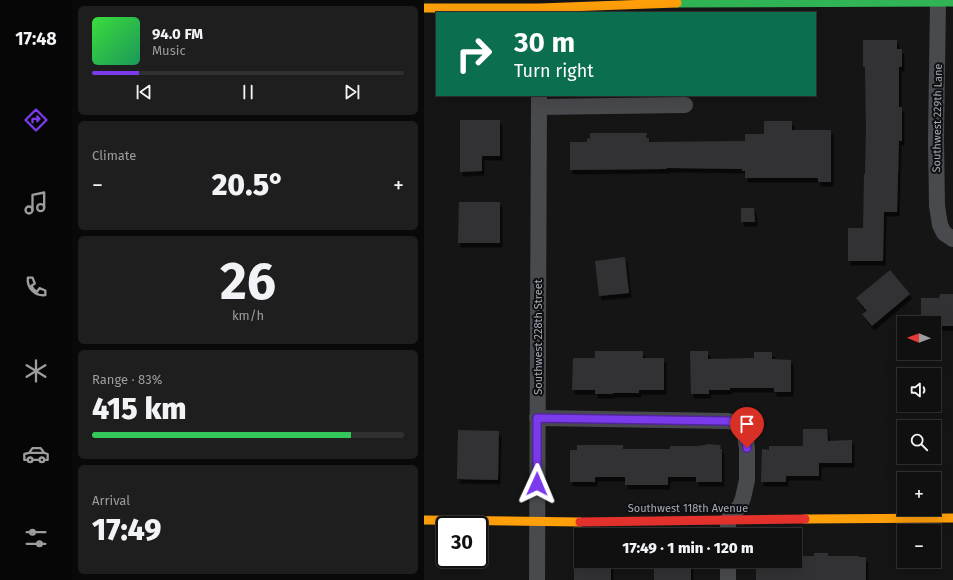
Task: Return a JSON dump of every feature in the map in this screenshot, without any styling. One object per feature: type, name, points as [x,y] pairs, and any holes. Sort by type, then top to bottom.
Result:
[{"type":"street","points":[[424,8],[539,7],[685,3],[946,2]]},
{"type":"street","name":"Southwest 229th Lane","points":[[946,2],[936,140],[937,206],[940,224],[948,236]]},
{"type":"street","points":[[539,101],[685,105]]},
{"type":"street","name":"Southwest 228th Street","points":[[537,580],[539,101]]},
{"type":"street","points":[[537,418],[728,421],[741,424],[745,434],[747,448],[747,480],[740,506],[728,528]]},
{"type":"street","name":"Southwest 118th Avenue","points":[[424,520],[537,521],[728,528],[953,518]]},
{"type":"street","points":[[728,568],[728,580]]},
{"type":"building","points":[[863,40],[897,40],[897,49],[902,49],[902,67],[899,67],[899,107],[902,107],[902,141],[899,141],[897,212],[884,212],[883,261],[848,261],[848,228],[863,228],[866,128]]},
{"type":"building","points":[[460,120],[500,120],[500,156],[482,156],[482,171],[460,172]]},
{"type":"building","points":[[764,121],[792,121],[792,130],[831,130],[831,182],[818,182],[818,178],[745,178],[745,171],[742,171],[742,169],[667,168],[570,170],[570,142],[587,142],[587,138],[590,139],[590,133],[647,133],[646,138],[649,138],[649,142],[745,141],[745,134],[764,134]]},
{"type":"building","points":[[459,202],[500,202],[500,243],[458,243]]},
{"type":"building","points":[[741,208],[754,208],[755,222],[741,222]]},
{"type":"building","points":[[625,257],[629,293],[599,296],[595,261]]},
{"type":"building","points":[[890,270],[910,294],[872,326],[862,314],[867,311],[856,298]]},
{"type":"building","points":[[940,294],[953,294],[953,326],[941,326],[941,316],[921,316],[921,298],[939,298]]},
{"type":"building","points":[[595,351],[643,351],[643,358],[664,358],[664,390],[639,390],[639,393],[595,394],[595,390],[572,390],[573,358],[595,358]]},
{"type":"building","points":[[690,351],[708,351],[708,359],[754,358],[754,352],[772,352],[772,359],[791,360],[791,392],[774,392],[774,388],[730,388],[730,390],[709,390],[709,394],[691,394]]},
{"type":"building","points":[[803,429],[827,429],[828,441],[852,440],[852,463],[819,463],[819,476],[786,476],[786,482],[761,482],[762,449],[769,450],[769,446],[803,446]]},
{"type":"building","points":[[458,430],[499,431],[498,480],[457,479]]},
{"type":"building","points":[[706,444],[721,445],[722,482],[696,482],[696,477],[668,477],[668,485],[625,485],[625,477],[595,477],[595,482],[570,482],[570,450],[577,450],[577,445],[623,445],[623,449],[670,449],[670,446],[696,446]]},
{"type":"building","points":[[814,553],[828,553],[828,556],[866,557],[866,580],[756,580],[756,568],[802,568],[802,556],[814,556]]},
{"type":"building","points":[[574,568],[611,568],[611,580],[574,580]]},
{"type":"building","points":[[654,568],[691,568],[691,580],[654,580]]},
{"type":"traffic: fast","points":[[677,3],[953,2]]},
{"type":"traffic: slow","points":[[424,8],[539,8],[677,3]]},
{"type":"traffic: slow","points":[[805,519],[953,518]]},
{"type":"traffic: slow","points":[[424,520],[580,522]]},
{"type":"traffic: jam","points":[[580,522],[805,519]]},
{"type":"route","points":[[537,484],[537,418],[728,421],[741,424],[745,434],[747,448]]}]
